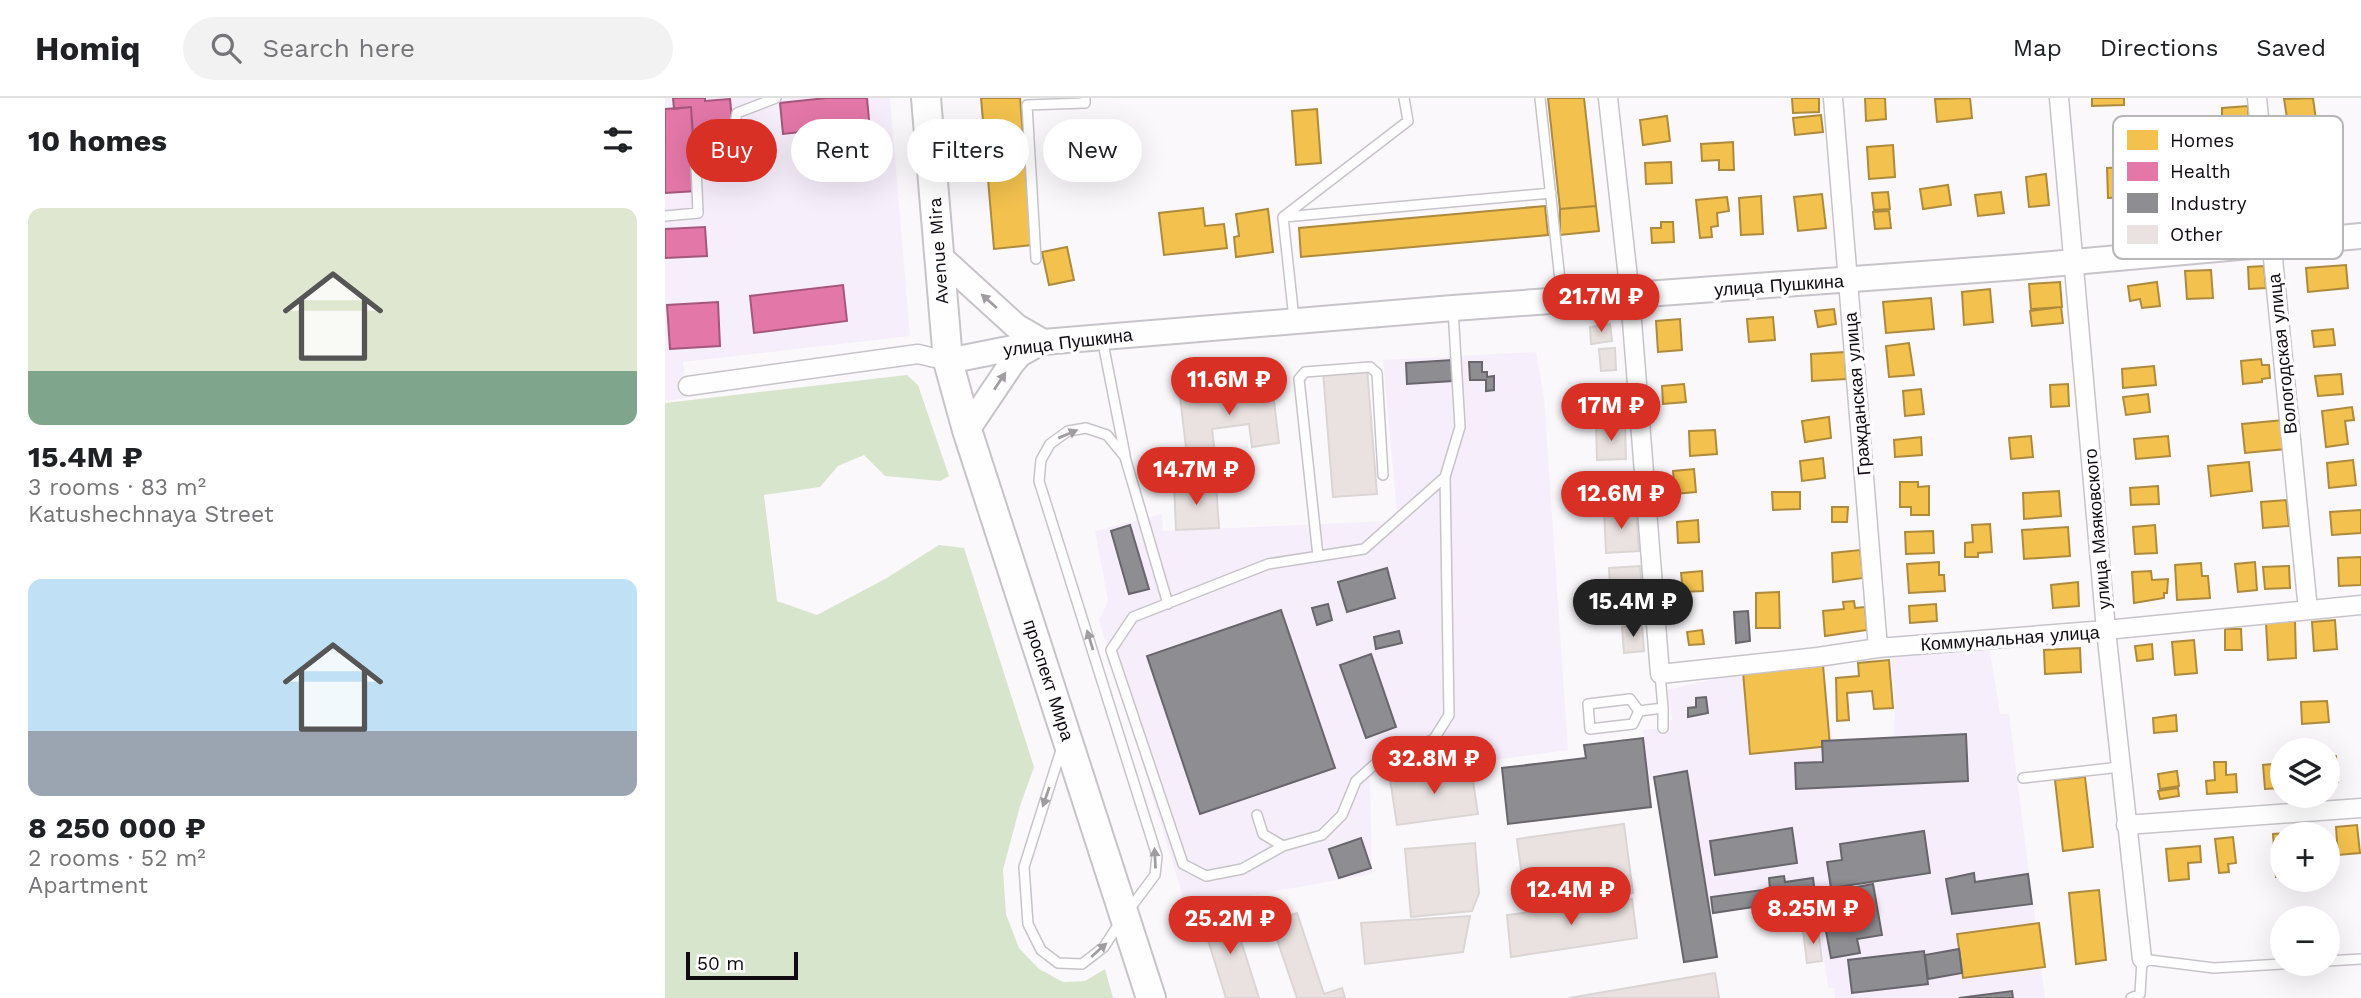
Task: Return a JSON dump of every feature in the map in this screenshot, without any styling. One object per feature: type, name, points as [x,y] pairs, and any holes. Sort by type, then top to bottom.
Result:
[{"type":"main road","name":"Avenue Mira","points":[[926,98],[948,361]]},
{"type":"main road","name":"проспект Мира","points":[[948,361],[967,430],[1151,998]]},
{"type":"street","points":[[1608,98],[1630,296],[1660,674]]},
{"type":"street","name":"Гражданская улица","points":[[1833,98],[1878,648]]},
{"type":"street","name":"улица Маяковского","points":[[2059,98],[2106,631],[2142,959]]},
{"type":"street","name":"Вологодская улица","points":[[2257,98],[2259,116]]},
{"type":"street","name":"улица Пушкина","points":[[2343,238],[2361,236]]},
{"type":"street","points":[[939,256],[1017,327],[1043,342]]},
{"type":"street","name":"улица Пушкина","points":[[948,361],[1043,342],[2113,259]]},
{"type":"street","name":"Вологодская улица","points":[[2272,259],[2308,610]]},
{"type":"street","points":[[967,430],[1012,363],[1020,354],[1043,342]]},
{"type":"street","points":[[688,386],[918,354],[948,361]]},
{"type":"street","name":"Коммунальная улица","points":[[1660,674],[1878,648],[2106,631],[2361,604]]},
{"type":"street","points":[[2126,825],[2361,808]]},
{"type":"lane","points":[[665,216],[698,213],[696,165],[729,155],[737,113],[776,98]]},
{"type":"lane","points":[[1036,259],[1027,102],[1085,103],[1085,98]]},
{"type":"lane","points":[[1283,217],[1408,121],[1404,98]]},
{"type":"lane","points":[[1540,98],[1562,300]]},
{"type":"lane","points":[[1283,217],[1551,193]]},
{"type":"lane","points":[[1283,217],[1294,321]]},
{"type":"lane","points":[[1445,477],[1364,549],[1268,564],[1133,618],[1111,650],[1183,864],[1206,876],[1242,869],[1283,846],[1322,835],[1342,815],[1356,781],[1374,765],[1434,738],[1449,715],[1445,477],[1460,427],[1453,308]]},
{"type":"lane","points":[[1102,337],[1125,457],[1168,604]]},
{"type":"lane","points":[[1318,556],[1299,379],[1305,372],[1370,367],[1377,373],[1383,475]]},
{"type":"lane","points":[[1066,732],[1024,867],[1028,924],[1041,950],[1058,963],[1082,964],[1104,947],[1154,874],[1157,856],[1039,481],[1041,460],[1050,444],[1068,431],[1086,428],[1107,435],[1125,457]]},
{"type":"lane","points":[[1660,674],[1663,728]]},
{"type":"lane","points":[[1630,699],[1639,711],[1633,724],[1590,729],[1587,704],[1630,699]]},
{"type":"lane","points":[[1639,711],[1663,708]]},
{"type":"lane","points":[[2023,778],[2120,767]]},
{"type":"lane","points":[[1257,816],[1263,834],[1283,846]]},
{"type":"lane","points":[[2340,960],[2361,958]]},
{"type":"lane","points":[[2137,997],[2142,959],[2214,968],[2270,965]]},
{"type":"shaded area","points":[[665,98],[890,98],[892,119],[791,119],[791,182],[893,182],[893,134],[910,336],[683,362],[687,398],[665,401]]},
{"type":"shaded area","points":[[1536,352],[1544,397],[1568,750],[1370,777],[1372,874],[1186,907],[1099,620],[1108,601],[1095,531],[1162,514],[1163,531],[1388,521],[1397,513],[1383,360]]},
{"type":"shaded area","points":[[1989,644],[2000,714],[2009,714],[2045,998],[1835,998],[1834,988],[1828,988],[1813,878],[1785,882],[1784,876],[1769,878],[1770,889],[1712,897],[1713,913],[1704,914],[1683,775],[1644,781],[1639,739],[1644,738],[1643,730],[1662,728],[1672,719],[1667,690],[1743,672],[1823,665],[1832,739],[1894,737],[1895,703],[1891,654]]},
{"type":"green space","points":[[907,375],[918,385],[949,476],[940,481],[885,476],[864,455],[838,466],[820,487],[764,495],[777,601],[817,615],[885,579],[939,545],[964,548],[1034,767],[1020,806],[1003,870],[1006,914],[1019,948],[1039,969],[1063,982],[1085,981],[1105,969],[1113,998],[665,998],[665,403]]},
{"type":"building: Homes","points":[[981,98],[1020,98],[1022,119],[983,119]]},
{"type":"building: Homes","points":[[1548,98],[1584,98],[1596,206],[1560,209]]},
{"type":"building: Homes","points":[[1792,98],[1819,98],[1819,112],[1793,113]]},
{"type":"building: Homes","points":[[1865,98],[1885,98],[1886,119],[1866,121]]},
{"type":"building: Homes","points":[[1970,98],[1972,118],[1937,122],[1935,99]]},
{"type":"building: Homes","points":[[2092,98],[2124,98],[2124,105],[2092,106]]},
{"type":"building: Homes","points":[[2313,98],[2315,116],[2287,116],[2284,99]]},
{"type":"building: Homes","points":[[2248,106],[2249,116],[2222,116],[2222,108]]},
{"type":"building: Homes","points":[[1317,109],[1321,163],[1296,165],[1292,111]]},
{"type":"building: Homes","points":[[1821,115],[1823,132],[1795,135],[1793,118]]},
{"type":"building: Homes","points":[[1667,116],[1670,141],[1643,145],[1640,120]]},
{"type":"building: Homes","points":[[1733,142],[1734,170],[1719,170],[1719,160],[1702,161],[1701,144]]},
{"type":"building: Homes","points":[[1893,145],[1895,177],[1869,179],[1867,147]]},
{"type":"building: Homes","points":[[1671,162],[1672,183],[1646,184],[1645,163]]},
{"type":"building: Homes","points":[[2107,168],[2113,168],[2113,198],[2108,198]]},
{"type":"building: Homes","points":[[2046,174],[2049,205],[2029,207],[2026,177]]},
{"type":"building: Homes","points":[[988,182],[1027,182],[1032,245],[994,249]]},
{"type":"building: Homes","points":[[1948,185],[1951,205],[1923,209],[1920,189]]},
{"type":"building: Homes","points":[[1888,192],[1890,209],[1874,210],[1872,193]]},
{"type":"building: Homes","points":[[2001,192],[2004,213],[1978,216],[1975,195]]},
{"type":"building: Homes","points":[[1822,194],[1826,228],[1798,231],[1794,197]]},
{"type":"building: Homes","points":[[1761,196],[1763,234],[1741,235],[1739,198]]},
{"type":"building: Homes","points":[[1727,197],[1729,211],[1717,213],[1718,226],[1711,227],[1712,237],[1700,238],[1696,200]]},
{"type":"building: Homes","points":[[1545,206],[1548,235],[1301,257],[1299,228]]},
{"type":"building: Homes","points":[[1596,206],[1599,231],[1560,235],[1560,209]]},
{"type":"building: Homes","points":[[1203,208],[1205,226],[1224,224],[1227,248],[1164,255],[1159,213]]},
{"type":"building: Homes","points":[[1268,209],[1273,252],[1236,257],[1234,237],[1239,236],[1236,214]]},
{"type":"building: Homes","points":[[1889,211],[1891,228],[1875,229],[1873,212]]},
{"type":"building: Homes","points":[[1661,222],[1673,222],[1674,242],[1652,243],[1651,228],[1661,228]]},
{"type":"building: Homes","points":[[1067,247],[1074,280],[1049,285],[1042,252]]},
{"type":"building: Homes","points":[[2346,265],[2348,288],[2308,292],[2306,268]]},
{"type":"building: Homes","points":[[2264,266],[2266,288],[2249,289],[2248,267]]},
{"type":"building: Homes","points":[[2211,270],[2213,298],[2187,299],[2185,271]]},
{"type":"building: Homes","points":[[2060,282],[2062,307],[2031,309],[2029,284]]},
{"type":"building: Homes","points":[[2157,282],[2160,306],[2142,308],[2140,299],[2130,301],[2128,286]]},
{"type":"building: Homes","points":[[1990,289],[1993,322],[1964,325],[1962,292]]},
{"type":"building: Homes","points":[[1931,298],[1934,329],[1886,333],[1883,302]]},
{"type":"building: Homes","points":[[2061,307],[2063,323],[2032,326],[2030,311]]},
{"type":"building: Homes","points":[[1834,309],[1836,324],[1818,327],[1815,311]]},
{"type":"building: Homes","points":[[1773,317],[1775,340],[1749,342],[1747,319]]},
{"type":"building: Homes","points":[[1680,319],[1682,350],[1658,352],[1656,321]]},
{"type":"building: Homes","points":[[2333,329],[2335,345],[2314,347],[2312,331]]},
{"type":"building: Homes","points":[[1909,343],[1914,375],[1889,377],[1886,346]]},
{"type":"building: Homes","points":[[1845,352],[1846,379],[1812,381],[1811,354]]},
{"type":"building: Homes","points":[[2261,359],[2262,365],[2269,365],[2270,378],[2262,379],[2262,382],[2243,384],[2241,361]]},
{"type":"building: Homes","points":[[2154,366],[2156,385],[2123,388],[2122,369]]},
{"type":"building: Homes","points":[[2341,374],[2343,394],[2318,396],[2315,376]]},
{"type":"building: Homes","points":[[1684,384],[1686,402],[1663,404],[1662,386]]},
{"type":"building: Homes","points":[[2068,384],[2069,406],[2051,407],[2050,385]]},
{"type":"building: Homes","points":[[1921,389],[1924,414],[1905,416],[1903,391]]},
{"type":"building: Homes","points":[[2148,394],[2150,412],[2126,415],[2123,397]]},
{"type":"building: Homes","points":[[2352,407],[2354,420],[2345,421],[2348,444],[2326,447],[2322,411]]},
{"type":"building: Homes","points":[[1829,417],[1831,438],[1805,442],[1802,421]]},
{"type":"building: Homes","points":[[2283,420],[2286,449],[2245,453],[2242,424]]},
{"type":"building: Homes","points":[[1715,430],[1717,454],[1690,456],[1689,431]]},
{"type":"building: Homes","points":[[2031,436],[2033,457],[2011,459],[2009,438]]},
{"type":"building: Homes","points":[[2168,436],[2170,456],[2136,459],[2134,439]]},
{"type":"building: Homes","points":[[1921,437],[1922,455],[1895,457],[1894,440]]},
{"type":"building: Homes","points":[[1823,458],[1825,478],[1802,481],[1800,461]]},
{"type":"building: Homes","points":[[2353,460],[2356,485],[2329,488],[2327,463]]},
{"type":"building: Homes","points":[[2249,462],[2252,491],[2211,496],[2208,466]]},
{"type":"building: Homes","points":[[1694,469],[1696,492],[1675,494],[1673,471]]},
{"type":"building: Homes","points":[[1900,482],[1918,482],[1918,487],[1929,486],[1929,515],[1911,515],[1911,507],[1900,507]]},
{"type":"building: Homes","points":[[2158,486],[2159,504],[2131,505],[2130,488]]},
{"type":"building: Homes","points":[[2059,491],[2061,516],[2024,519],[2023,493]]},
{"type":"building: Homes","points":[[1772,492],[1800,492],[1800,509],[1773,510]]},
{"type":"building: Homes","points":[[2286,500],[2289,526],[2263,528],[2261,502]]},
{"type":"building: Homes","points":[[1832,507],[1848,507],[1847,522],[1832,522]]},
{"type":"building: Homes","points":[[2361,510],[2361,533],[2332,535],[2330,512]]},
{"type":"building: Homes","points":[[1698,520],[1699,542],[1678,543],[1677,522]]},
{"type":"building: Homes","points":[[1990,524],[1992,552],[1978,553],[1978,557],[1965,557],[1965,543],[1973,542],[1972,525]]},
{"type":"building: Homes","points":[[2155,525],[2157,553],[2135,554],[2133,527]]},
{"type":"building: Homes","points":[[2068,527],[2070,556],[2024,559],[2022,530]]},
{"type":"building: Homes","points":[[1933,531],[1934,553],[1906,554],[1905,532]]},
{"type":"building: Homes","points":[[1860,550],[1863,578],[1833,582],[1832,553]]},
{"type":"building: Homes","points":[[2361,557],[2361,585],[2339,586],[2338,558]]},
{"type":"building: Homes","points":[[1939,562],[1939,575],[1944,575],[1945,591],[1909,593],[1907,564]]},
{"type":"building: Homes","points":[[2255,562],[2257,590],[2238,592],[2235,564]]},
{"type":"building: Homes","points":[[2201,563],[2202,576],[2208,576],[2210,598],[2177,600],[2175,565]]},
{"type":"building: Homes","points":[[2289,566],[2290,588],[2265,589],[2263,567]]},
{"type":"building: Homes","points":[[1702,571],[1703,591],[1683,592],[1681,573]]},
{"type":"building: Homes","points":[[2151,571],[2152,580],[2168,579],[2167,593],[2164,593],[2164,598],[2134,603],[2132,572]]},
{"type":"building: Homes","points":[[2078,582],[2079,606],[2053,608],[2051,585]]},
{"type":"building: Homes","points":[[1779,592],[1780,628],[1756,628],[1756,593]]},
{"type":"building: Homes","points":[[1854,601],[1855,608],[1865,607],[1867,630],[1825,636],[1823,611],[1844,609],[1843,602]]},
{"type":"building: Homes","points":[[1936,604],[1937,621],[1910,623],[1909,606]]},
{"type":"building: Homes","points":[[2335,620],[2337,649],[2314,651],[2312,622]]},
{"type":"building: Homes","points":[[2295,621],[2296,658],[2268,660],[2266,623]]},
{"type":"building: Homes","points":[[2225,629],[2241,629],[2242,650],[2225,650]]},
{"type":"building: Homes","points":[[1702,630],[1704,644],[1689,645],[1687,632]]},
{"type":"building: Homes","points":[[2194,640],[2197,673],[2175,675],[2172,642]]},
{"type":"building: Homes","points":[[2152,644],[2153,659],[2137,661],[2135,646]]},
{"type":"building: Homes","points":[[2080,648],[2081,672],[2045,674],[2044,650]]},
{"type":"building: Homes","points":[[1889,660],[1893,708],[1874,709],[1872,691],[1847,693],[1849,720],[1837,721],[1836,678],[1859,676],[1858,663]]},
{"type":"building: Homes","points":[[1823,665],[1830,746],[1750,754],[1743,672]]},
{"type":"building: Homes","points":[[2327,701],[2329,722],[2302,724],[2301,702]]},
{"type":"building: Homes","points":[[2176,715],[2177,731],[2154,733],[2153,718]]},
{"type":"building: Homes","points":[[2214,762],[2226,762],[2226,775],[2236,774],[2237,792],[2207,794],[2206,781],[2215,780]]},
{"type":"building: Homes","points":[[2270,764],[2270,789],[2265,789],[2263,765]]},
{"type":"building: Homes","points":[[2177,771],[2179,786],[2160,789],[2158,774]]},
{"type":"building: Homes","points":[[2085,777],[2093,847],[2063,851],[2055,780]]},
{"type":"building: Homes","points":[[2178,788],[2179,796],[2160,799],[2158,791]]},
{"type":"building: Homes","points":[[2357,825],[2360,853],[2340,855],[2340,827]]},
{"type":"building: Homes","points":[[2233,837],[2236,863],[2228,864],[2229,872],[2219,873],[2215,839]]},
{"type":"building: Homes","points":[[2200,846],[2201,862],[2188,863],[2189,879],[2169,881],[2166,849]]},
{"type":"building: Homes","points":[[2099,890],[2106,960],[2076,964],[2069,893]]},
{"type":"building: Homes","points":[[2039,923],[2045,967],[1963,978],[1957,934]]},
{"type":"building: Health","points":[[673,98],[705,98],[705,101],[730,99],[732,119],[692,119],[691,107],[674,109]]},
{"type":"building: Health","points":[[826,98],[867,98],[869,119],[791,119],[791,133],[783,134],[780,103]]},
{"type":"building: Health","points":[[691,107],[692,119],[686,119],[686,182],[695,182],[696,191],[665,193],[665,109]]},
{"type":"building: Health","points":[[705,227],[707,256],[665,258],[665,229]]},
{"type":"building: Health","points":[[843,285],[847,321],[754,333],[750,296]]},
{"type":"building: Health","points":[[718,302],[720,346],[670,349],[667,305]]},
{"type":"building: Industry","points":[[1452,360],[1453,381],[1407,384],[1406,363]]},
{"type":"building: Industry","points":[[1469,362],[1482,362],[1482,372],[1487,372],[1487,377],[1494,376],[1494,390],[1486,391],[1486,380],[1470,380]]},
{"type":"building: Industry","points":[[1130,525],[1149,589],[1129,594],[1111,531]]},
{"type":"building: Industry","points":[[1387,568],[1395,598],[1347,612],[1338,582]]},
{"type":"building: Industry","points":[[1328,604],[1332,620],[1317,625],[1312,608]]},
{"type":"building: Industry","points":[[1281,610],[1335,768],[1200,814],[1147,656]]},
{"type":"building: Industry","points":[[1748,611],[1750,641],[1736,643],[1734,612]]},
{"type":"building: Industry","points":[[1399,631],[1402,643],[1376,649],[1374,637]]},
{"type":"building: Industry","points":[[1371,654],[1396,727],[1366,738],[1340,665]]},
{"type":"building: Industry","points":[[1706,697],[1708,713],[1688,717],[1688,708],[1696,707],[1696,698]]},
{"type":"building: Industry","points":[[1966,734],[1968,781],[1796,789],[1795,763],[1823,762],[1822,741]]},
{"type":"building: Industry","points":[[1643,738],[1651,807],[1508,824],[1502,768],[1586,758],[1584,745]]},
{"type":"building: Industry","points":[[1687,771],[1717,957],[1684,962],[1654,777]]},
{"type":"building: Industry","points":[[1792,828],[1797,863],[1715,875],[1710,841]]},
{"type":"building: Industry","points":[[1924,831],[1930,873],[1831,888],[1827,862],[1842,860],[1840,844]]},
{"type":"building: Industry","points":[[1361,838],[1371,868],[1339,878],[1329,849]]},
{"type":"building: Industry","points":[[1974,873],[1975,882],[2028,874],[2032,904],[1952,914],[1946,879]]},
{"type":"building: Industry","points":[[1784,876],[1785,882],[1813,878],[1816,902],[1774,908],[1773,904],[1713,913],[1711,897],[1770,889],[1769,878]]},
{"type":"building: Industry","points":[[1873,884],[1882,935],[1857,939],[1860,953],[1831,958],[1819,894]]},
{"type":"building: Industry","points":[[1959,949],[1962,973],[1928,979],[1925,955]]},
{"type":"building: Industry","points":[[1924,951],[1928,984],[1852,993],[1848,960]]},
{"type":"building: Industry","points":[[2012,991],[2013,998],[1959,998]]},
{"type":"building: Other","points":[[1610,324],[1612,341],[1591,344],[1590,327]]},
{"type":"building: Other","points":[[1615,348],[1616,370],[1601,371],[1599,349]]},
{"type":"building: Other","points":[[1367,368],[1377,494],[1333,497],[1323,372]]},
{"type":"building: Other","points":[[1620,384],[1622,408],[1592,410],[1591,397],[1598,396],[1597,386]]},
{"type":"building: Other","points":[[1272,385],[1279,443],[1252,447],[1249,424],[1212,429],[1215,453],[1187,456],[1180,396]]},
{"type":"building: Other","points":[[1625,425],[1626,459],[1597,460],[1596,427]]},
{"type":"building: Other","points":[[1626,477],[1628,501],[1607,502],[1605,479]]},
{"type":"building: Other","points":[[1216,483],[1219,528],[1176,530],[1174,485]]},
{"type":"building: Other","points":[[1636,509],[1639,551],[1606,553],[1604,511]]},
{"type":"building: Other","points":[[1640,566],[1643,603],[1611,605],[1609,568]]},
{"type":"building: Other","points":[[1642,625],[1644,651],[1624,653],[1622,627]]},
{"type":"building: Other","points":[[1471,768],[1478,814],[1397,825],[1390,779]]},
{"type":"building: Other","points":[[1624,824],[1633,893],[1526,907],[1517,839]]},
{"type":"building: Other","points":[[1475,843],[1479,893],[1472,911],[1411,917],[1405,849]]},
{"type":"building: Other","points":[[1632,899],[1637,938],[1511,957],[1507,915]]},
{"type":"building: Other","points":[[1231,909],[1259,998],[1226,998],[1201,918]]},
{"type":"building: Other","points":[[1297,913],[1324,994],[1342,988],[1345,998],[1297,998],[1271,922]]},
{"type":"building: Other","points":[[1470,916],[1463,952],[1365,964],[1361,923]]},
{"type":"building: Other","points":[[1818,928],[1822,961],[1807,963],[1803,930]]},
{"type":"building: Other","points":[[1715,973],[1719,998],[1569,998]]}]
